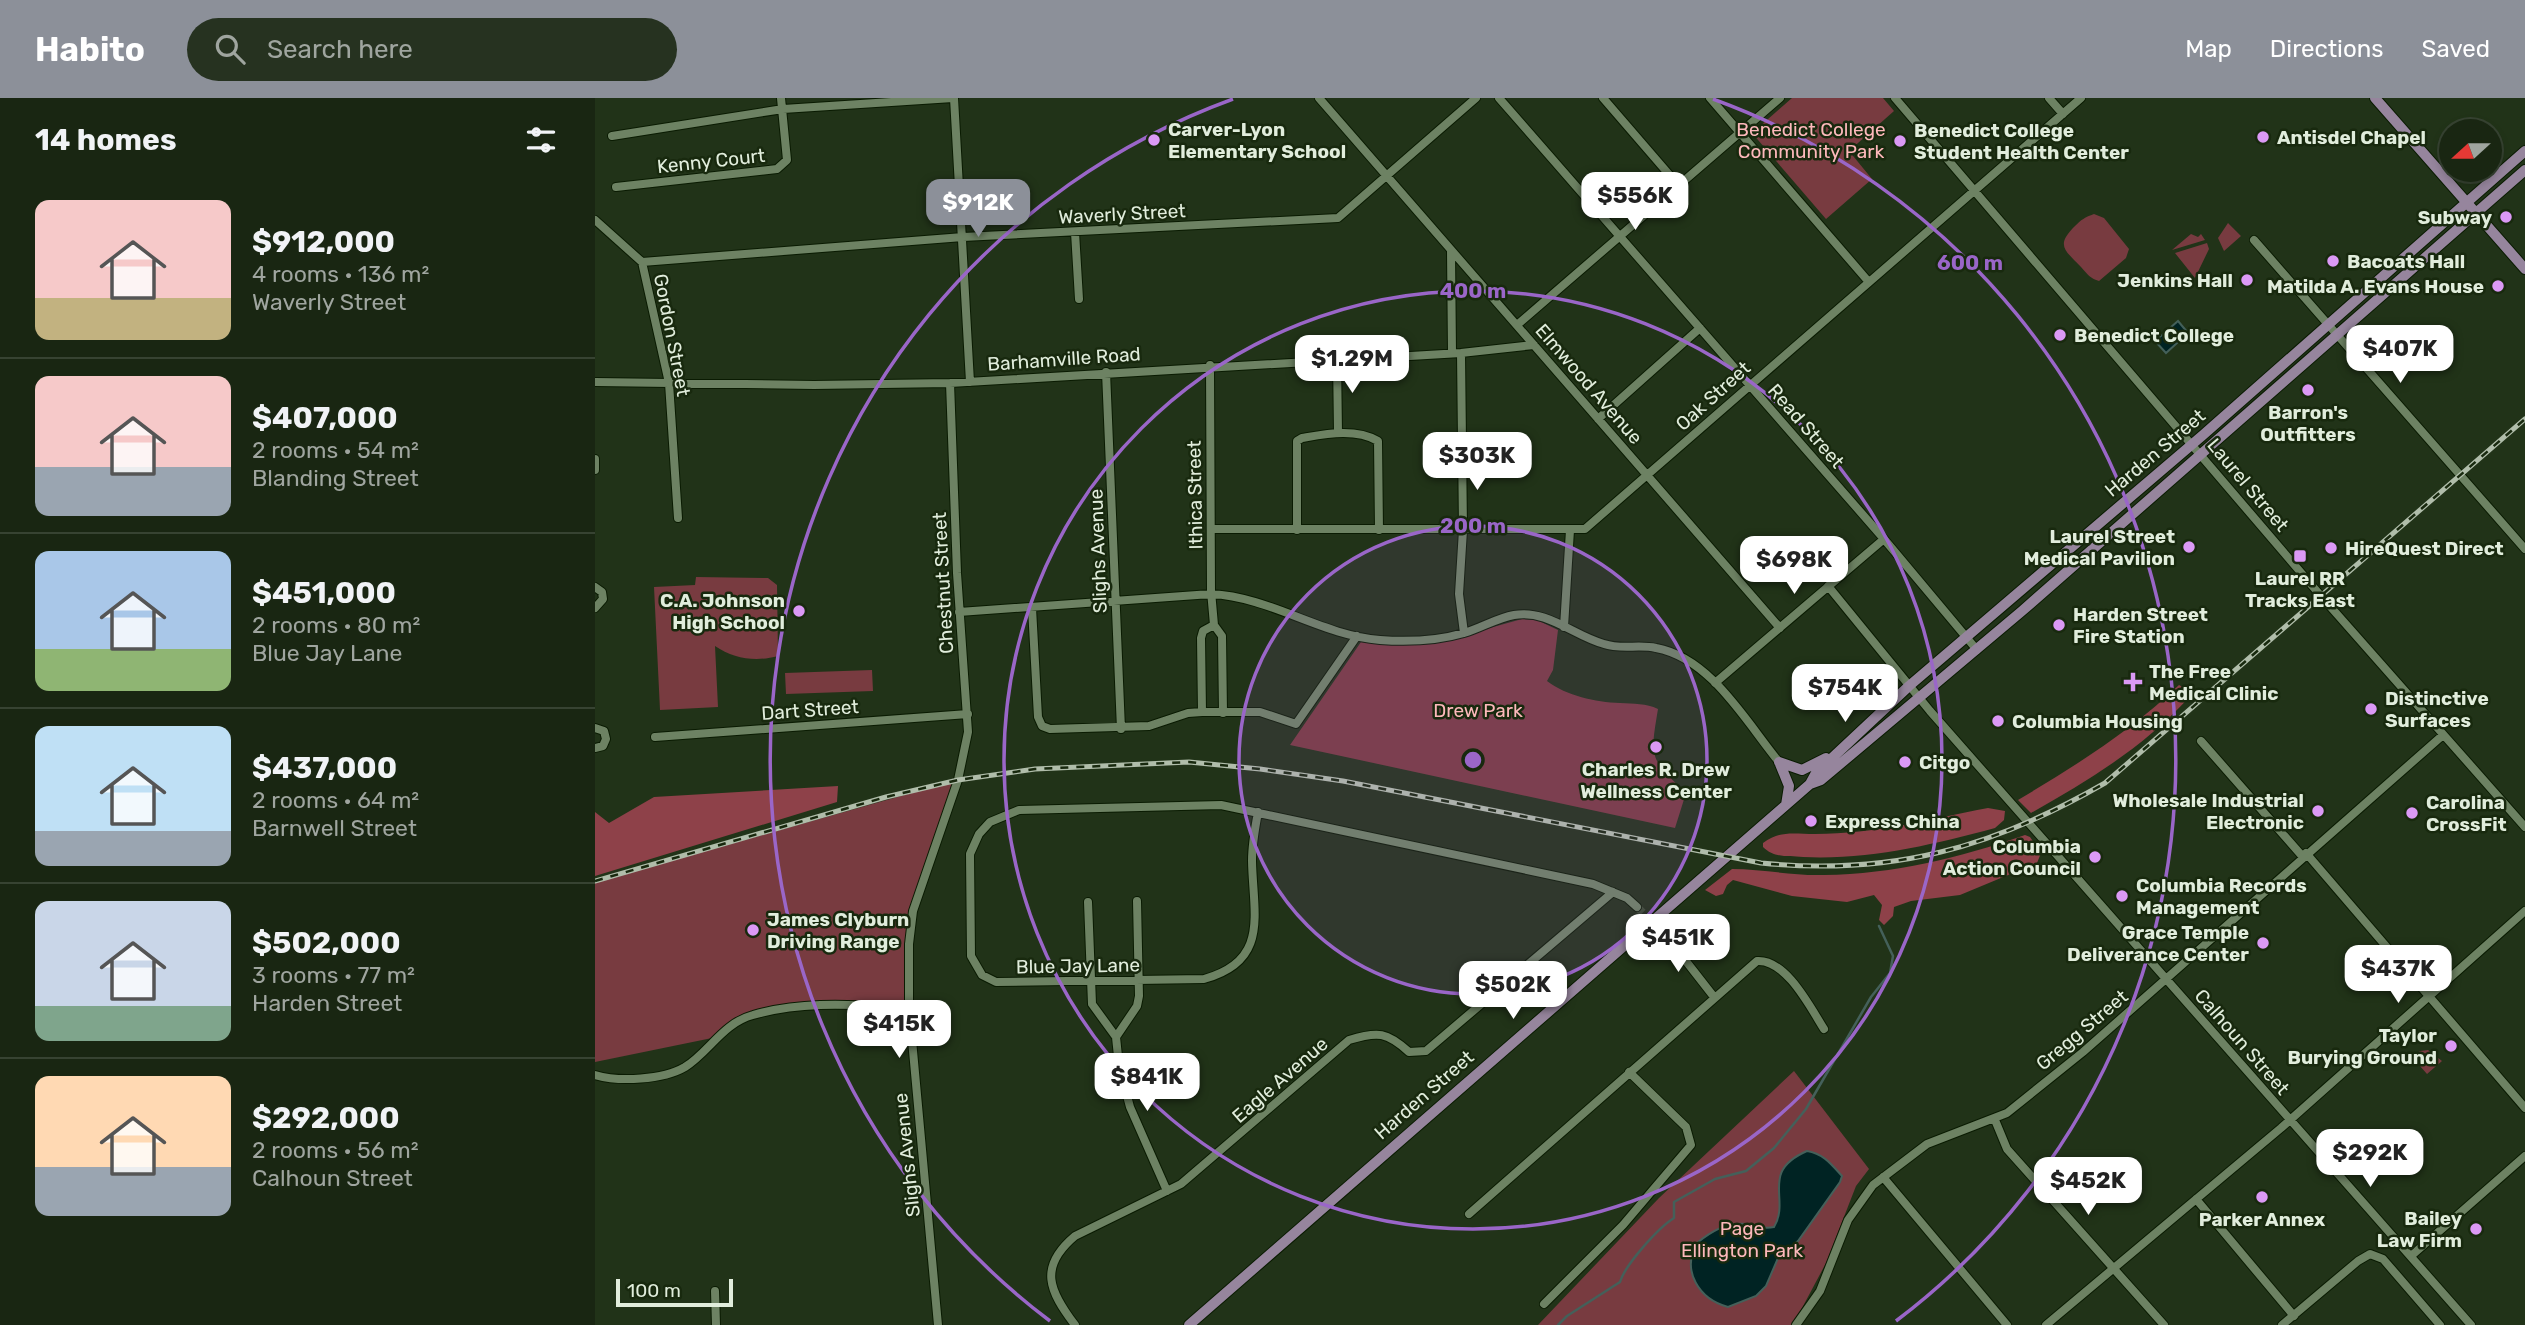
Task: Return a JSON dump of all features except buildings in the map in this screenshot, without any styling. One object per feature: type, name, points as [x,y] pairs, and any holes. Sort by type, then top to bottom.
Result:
[{"type":"main road","points":[[2375,98],[2525,269]]},
{"type":"main road","name":"Harden Street","points":[[1189,1325],[1810,784],[1816,773],[1909,686],[2329,326],[2525,151]]},
{"type":"main road","name":"Harden Street","points":[[1810,784],[1822,780],[1920,699],[2525,170]]},
{"type":"main road","points":[[1779,762],[1794,769],[1805,770],[1843,747]]},
{"type":"main road","points":[[1779,762],[1789,786],[1785,806]]},
{"type":"street","name":"Kenny Court","points":[[616,187],[777,169],[787,160],[781,98]]},
{"type":"street","points":[[612,136],[783,108],[953,98],[963,237],[969,382]]},
{"type":"street","name":"Elmwood Avenue","points":[[1319,98],[1780,628]]},
{"type":"street","points":[[1326,106],[1335,98]]},
{"type":"street","name":"Waverly Street","points":[[642,262],[963,237],[1338,218],[1476,98]]},
{"type":"street","name":"Read Street","points":[[1499,98],[1884,539],[1977,650]]},
{"type":"street","points":[[1603,98],[1679,186]]},
{"type":"street","points":[[1710,98],[1868,281]]},
{"type":"street","points":[[1517,326],[1780,98]]},
{"type":"street","name":"Laurel Street","points":[[1895,98],[1973,192],[2193,443],[2200,456],[2525,827]]},
{"type":"street","points":[[2049,98],[2063,114]]},
{"type":"street","name":"Oak Street","points":[[1212,529],[1570,530],[1591,524],[2081,98]]},
{"type":"street","name":"Gordon Street","points":[[595,220],[642,262],[669,383],[678,518]]},
{"type":"street","points":[[1075,232],[1079,299]]},
{"type":"street","points":[[2254,240],[2525,549]]},
{"type":"street","points":[[1451,250],[1463,530],[1459,594],[1464,633]]},
{"type":"street","points":[[1598,419],[1700,328]]},
{"type":"street","name":"Barhamville Road","points":[[595,382],[950,383],[1209,365],[1457,353],[1534,345]]},
{"type":"street","points":[[1337,358],[1338,433]]},
{"type":"street","name":"Ithica Street","points":[[1209,365],[1211,594],[1214,625],[1222,636],[1223,713]]},
{"type":"street","name":"Slighs Avenue","points":[[1106,372],[1121,729]]},
{"type":"street","name":"Chestnut Street","points":[[950,383],[960,612],[968,714],[968,741],[958,780]]},
{"type":"street","points":[[1297,530],[1297,441],[1338,433],[1369,436],[1378,441],[1379,530]]},
{"type":"street","points":[[595,459],[595,470]]},
{"type":"street","points":[[1565,627],[1570,530]]},
{"type":"street","points":[[1715,682],[1884,539]]},
{"type":"street","name":"Calhoun Street","points":[[1828,586],[1920,699],[2471,1325]]},
{"type":"street","points":[[595,587],[602,592],[603,599],[595,608]]},
{"type":"street","points":[[960,612],[1211,594],[1240,596],[1357,636],[1407,642],[1464,633],[1516,614],[1548,618],[1604,645],[1655,647],[1673,653],[1715,682],[1779,762]]},
{"type":"street","points":[[1032,608],[1038,717],[1042,726],[1050,729],[1121,729],[1149,726],[1188,713],[1202,712],[1261,712],[1296,724],[1357,636]]},
{"type":"street","name":"Ithica Street","points":[[1202,712],[1201,638],[1203,631],[1214,625]]},
{"type":"street","name":"Dart Street","points":[[655,737],[968,714]]},
{"type":"street","points":[[595,728],[604,731],[606,739],[603,746],[595,748]]},
{"type":"street","name":"Gregg Street","points":[[1796,1325],[1821,1291],[1854,1208],[1882,1177],[1927,1144],[1994,1120],[2083,1052],[2304,855],[2444,735]]},
{"type":"street","points":[[2201,741],[2525,1108]]},
{"type":"street","name":"Slighs Avenue","points":[[938,1325],[909,1007],[909,944],[913,911],[958,780]]},
{"type":"street","name":"Blue Jay Lane","points":[[1258,813],[1252,861],[1256,911],[1247,952],[1237,966],[1204,979],[996,982],[982,975],[971,956],[971,854],[979,834],[990,822],[1019,810],[1221,805],[1593,884],[1627,898],[1637,907]]},
{"type":"street","name":"Eagle Avenue","points":[[1075,1325],[1060,1306],[1051,1286],[1050,1268],[1063,1246],[1075,1236],[1181,1184],[1349,1040],[1376,1034],[1392,1036],[1409,1052],[1426,1051],[1613,892]]},
{"type":"street","points":[[1116,1037],[1137,1006],[1139,981],[1136,901]]},
{"type":"street","points":[[1088,902],[1092,1004],[1116,1037],[1119,1066],[1129,1107],[1167,1191]]},
{"type":"street","points":[[2046,1325],[2290,1120],[2525,911]]},
{"type":"street","points":[[1664,933],[1714,997]]},
{"type":"street","points":[[1469,1214],[1757,961],[1767,961],[1781,970],[1824,1029]]},
{"type":"street","points":[[595,1075],[609,1079],[657,1075],[684,1068],[728,1027],[751,1015],[822,1005],[909,1007]]},
{"type":"street","points":[[1544,1304],[1576,1275],[1623,1225],[1691,1145],[1686,1127],[1629,1072]]},
{"type":"street","points":[[1994,1120],[2007,1149],[2164,1325]]},
{"type":"street","points":[[2411,1256],[2525,1156]]},
{"type":"street","points":[[1882,1177],[2007,1325]]},
{"type":"street","points":[[2196,1199],[2294,1316]]},
{"type":"street","points":[[2282,1325],[2370,1254],[2383,1259],[2440,1325]]},
{"type":"street","points":[[715,1291],[716,1325]]},
{"type":"green space","name":"Benedict College Community Park","points":[[1792,98],[1883,98],[1894,111],[1849,151],[1872,179],[1826,219],[1752,133]]},
{"type":"green space","points":[[2094,214],[2104,218],[2129,249],[2126,258],[2099,281],[2089,276],[2071,256],[2064,243],[2077,224]]},
{"type":"green space","points":[[2228,223],[2241,236],[2224,251],[2218,238]]},
{"type":"green space","points":[[2191,234],[2198,237],[2201,234],[2205,240],[2172,250]]},
{"type":"green space","points":[[2207,243],[2209,249],[2195,278],[2175,253]]},
{"type":"green space","points":[[696,577],[768,578],[777,585],[778,656],[745,658],[715,646],[718,707],[660,710],[654,587],[695,585]]},
{"type":"green space","name":"Drew Park","points":[[1522,619],[1537,620],[1558,630],[1553,670],[1547,681],[1591,700],[1644,705],[1658,709],[1654,738],[1655,756],[1665,772],[1686,793],[1675,828],[1290,745],[1361,642],[1432,644]]},
{"type":"green space","points":[[872,670],[873,691],[786,694],[785,673]]},
{"type":"green space","name":"James Clyburn Driving Range","points":[[958,780],[912,915],[909,1007],[822,1005],[751,1015],[717,1037],[595,1062],[595,882]]},
{"type":"green space","points":[[2428,1050],[2442,1061],[2427,1074],[2412,1057],[2420,1051]]},
{"type":"green space","name":"Page Ellington Park","points":[[1794,1071],[1869,1169],[1856,1186],[1826,1263],[1793,1325],[1538,1325],[1659,1198]]},
{"type":"shaded area","points":[[2179,685],[2193,693],[2156,729],[2117,760],[2031,813],[2018,800],[2122,733]]},
{"type":"shaded area","points":[[838,786],[837,802],[595,876],[595,812],[609,823],[654,797]]},
{"type":"shaded area","points":[[1988,808],[2005,811],[2004,820],[1995,828],[1900,850],[1852,856],[1803,857],[1777,855],[1763,847],[1763,843],[1781,834],[1859,831]]},
{"type":"shaded area","points":[[2025,835],[2030,837],[2041,853],[2037,863],[1960,895],[1911,901],[1894,907],[1893,916],[1884,925],[1879,920],[1882,905],[1874,895],[1847,902],[1792,896],[1733,880],[1723,894],[1716,896],[1705,890],[1732,869],[1812,875],[1876,872],[1951,858]]},
{"type":"water","points":[[2178,321],[2188,333],[2166,353],[2155,341]]},
{"type":"water","points":[[1807,1151],[1818,1154],[1831,1164],[1842,1176],[1840,1182],[1798,1241],[1778,1258],[1766,1286],[1756,1296],[1728,1307],[1709,1298],[1701,1291],[1692,1273],[1691,1264],[1697,1243],[1726,1226],[1746,1224],[1774,1227],[1780,1206],[1780,1177],[1792,1159]]},
{"type":"waterway","points":[[1558,1325],[1567,1316],[1620,1282],[1628,1266],[1643,1247],[1674,1218],[1674,1202],[1715,1179],[1746,1171],[1774,1148],[1806,1109],[1871,997],[1890,973],[1893,956],[1879,926]]},
{"type":"tunnel","points":[[1637,907],[1664,933]]},
{"type":"railway","points":[[595,881],[886,797],[958,780],[1035,769],[1189,762],[1343,781],[1761,863],[1854,865],[1898,861],[1940,852],[2022,825],[2105,783],[2525,419]]},
{"type":"place","name":"Antisdel Chapel","points":[[2263,137]]},
{"type":"place","name":"Carver-Lyon Elementary School","points":[[1154,140]]},
{"type":"place","name":"Benedict College Student Health Center","points":[[1900,141]]},
{"type":"place","name":"Subway","points":[[2506,217]]},
{"type":"place","name":"Bacoats Hall","points":[[2333,261]]},
{"type":"place","name":"Jenkins Hall","points":[[2247,280]]},
{"type":"place","name":"Matilda A. Evans House","points":[[2498,286]]},
{"type":"place","name":"Benedict College","points":[[2060,335]]},
{"type":"place","name":"Barron's Outfitters","points":[[2308,390]]},
{"type":"place","name":"Laurel Street Medical Pavilion","points":[[2189,547]]},
{"type":"place","name":"HireQuest Direct","points":[[2331,548]]},
{"type":"place","name":"Laurel RR Tracks East","points":[[2300,556]]},
{"type":"place","name":"C.A. Johnson High School","points":[[799,611]]},
{"type":"place","name":"Harden Street Fire Station","points":[[2059,625]]},
{"type":"place","name":"The Free Medical Clinic","points":[[2133,682]]},
{"type":"place","name":"Distinctive Surfaces","points":[[2371,709]]},
{"type":"place","name":"Columbia Housing","points":[[1998,721]]},
{"type":"place","name":"Charles R. Drew Wellness Center","points":[[1656,747]]},
{"type":"place","name":"Citgo","points":[[1905,762]]},
{"type":"place","name":"Wholesale Industrial Electronic","points":[[2318,811]]},
{"type":"place","name":"Carolina CrossFit","points":[[2412,813]]},
{"type":"place","name":"Express China","points":[[1811,821]]},
{"type":"place","name":"Columbia Action Council","points":[[2095,857]]},
{"type":"place","name":"Columbia Records Management","points":[[2122,896]]},
{"type":"place","name":"James Clyburn Driving Range","points":[[753,930]]},
{"type":"place","name":"Grace Temple Deliverance Center","points":[[2263,943]]},
{"type":"place","name":"Taylor Burying Ground","points":[[2451,1046]]},
{"type":"place","name":"Parker Annex","points":[[2262,1197]]},
{"type":"place","name":"Bailey Law Firm","points":[[2476,1229]]}]
